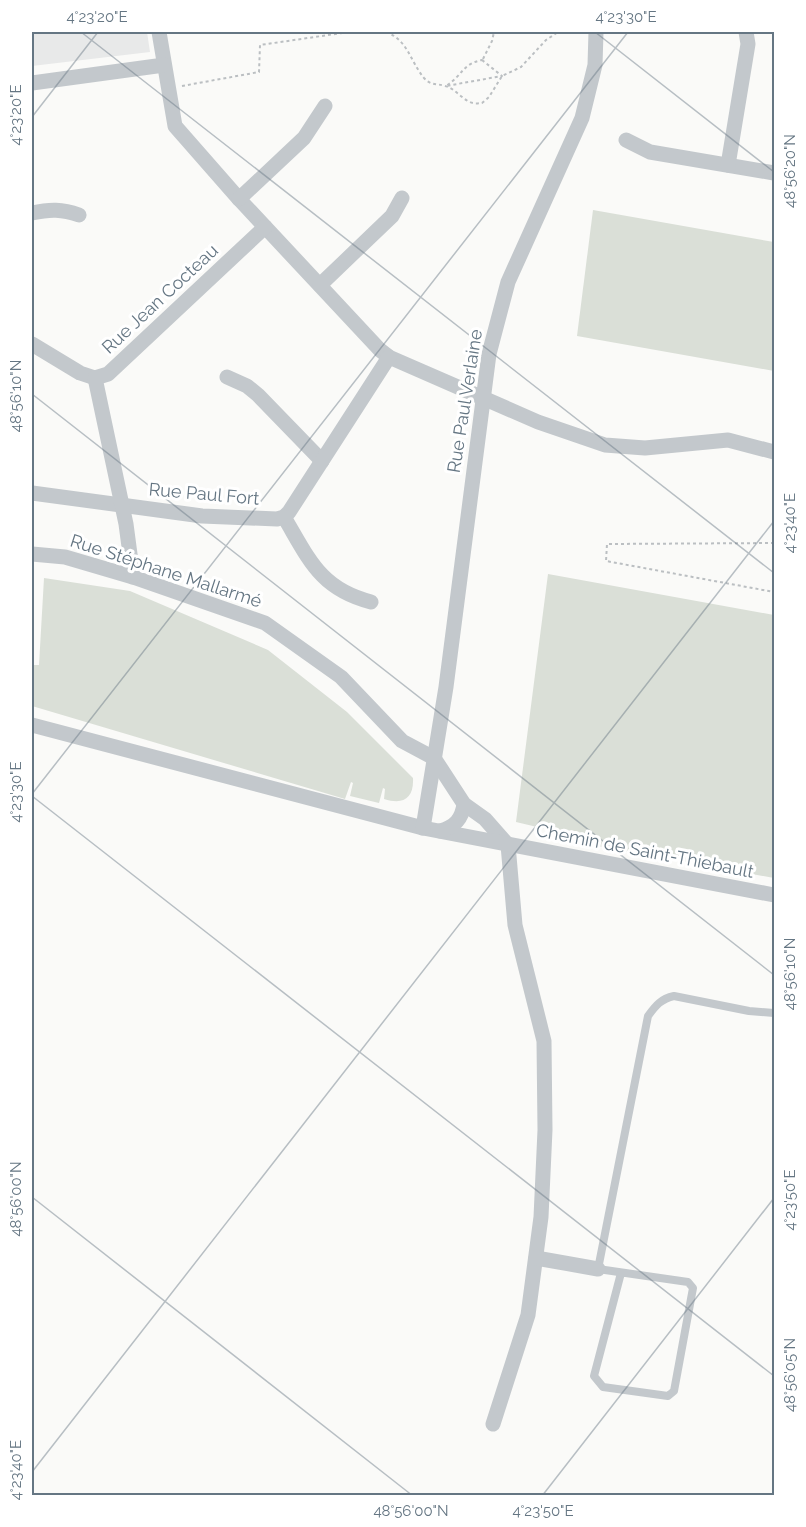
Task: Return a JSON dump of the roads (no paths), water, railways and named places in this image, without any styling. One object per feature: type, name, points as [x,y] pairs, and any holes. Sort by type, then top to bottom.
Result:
[{"type":"street","points":[[159,32],[175,126],[239,199],[389,357],[547,426],[605,445],[645,448],[728,440],[774,452]]},
{"type":"street","name":"Rue Paul Verlaine","points":[[423,828],[446,687],[489,354],[508,282],[582,118],[595,65],[596,32]]},
{"type":"street","points":[[728,165],[747,54],[746,32]]},
{"type":"street","points":[[32,83],[164,65]]},
{"type":"street","points":[[239,199],[304,138],[325,106]]},
{"type":"street","points":[[626,140],[650,152],[774,173]]},
{"type":"street","points":[[320,285],[392,216],[402,198]]},
{"type":"street","points":[[32,213],[51,209],[65,210],[79,215]]},
{"type":"street","name":"Rue Jean Cocteau","points":[[133,577],[126,524],[95,378],[108,374],[266,227]]},
{"type":"street","points":[[32,344],[80,373],[95,378]]},
{"type":"street","name":"Rue Paul Fort","points":[[32,493],[202,516],[268,519],[284,517],[389,357]]},
{"type":"street","points":[[227,377],[247,386],[258,395],[322,461]]},
{"type":"street","name":"Rue Paul Fort","points":[[284,517],[320,575],[345,593],[371,602]]},
{"type":"street","name":"Rue Stéphane Mallarmé","points":[[32,554],[65,557],[133,577],[265,623],[341,677],[402,741],[434,758],[464,804],[485,819],[508,845]]},
{"type":"street","name":"Chemin de Saint-Thiebault","points":[[32,725],[423,828],[774,895]]},
{"type":"street","points":[[440,831],[452,827],[459,819],[464,804]]},
{"type":"street","points":[[493,1424],[528,1315],[541,1217],[545,1130],[544,1041],[515,925],[508,845]]},
{"type":"street","points":[[536,1258],[598,1269]]},
{"type":"lane","points":[[621,1273],[594,1376],[603,1387],[668,1396],[674,1391],[693,1288],[688,1282],[598,1269],[648,1016],[657,1003],[674,996],[749,1011],[774,1013]]}]
